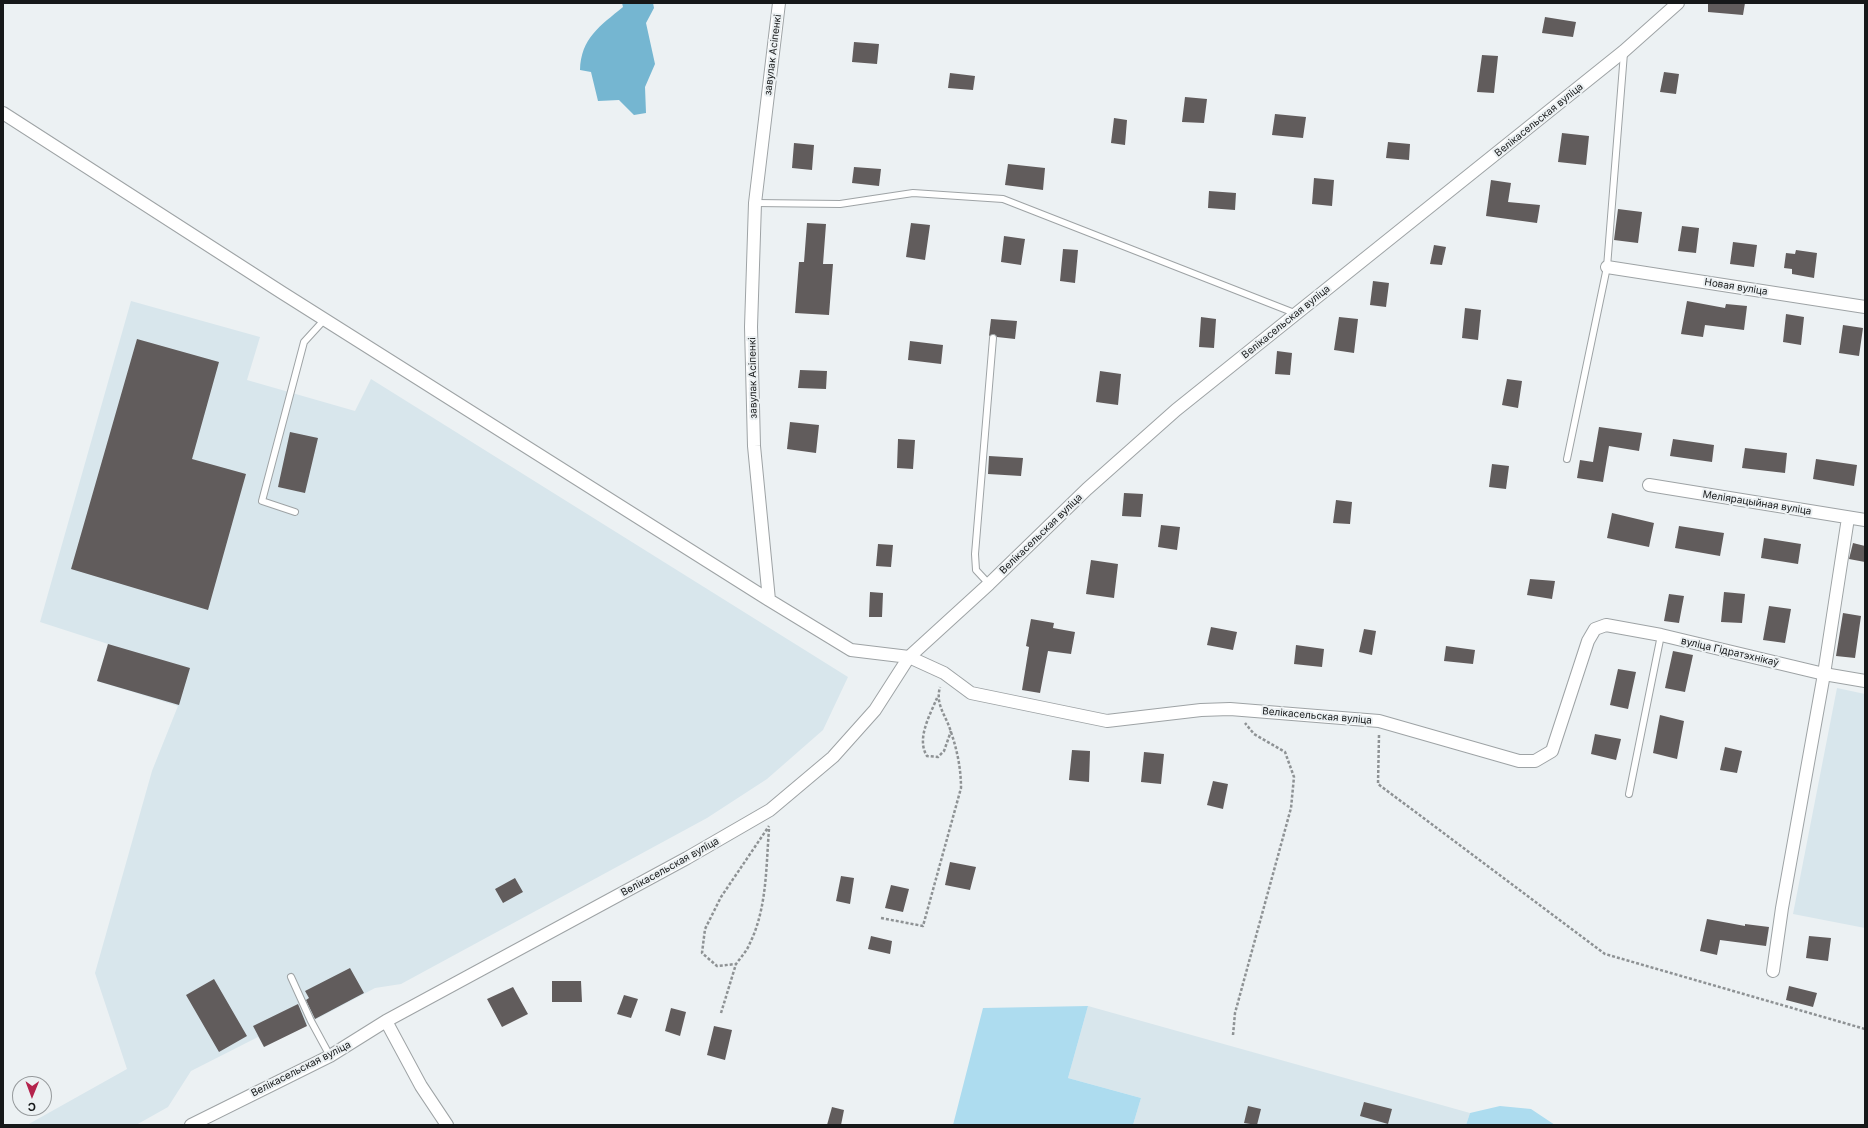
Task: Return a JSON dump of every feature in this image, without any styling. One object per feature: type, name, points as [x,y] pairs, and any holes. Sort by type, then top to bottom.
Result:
[{"type":"street","name":"завулак Асіпенкі","points":[[769,600],[754,446],[751,327],[755,203],[779,3]]},
{"type":"street","name":"Велікасельская вуліца","points":[[191,1125],[330,1056],[386,1022],[687,858],[770,810],[833,757],[875,710],[909,658],[989,584],[1087,489],[1176,410],[1624,51],[1678,3]]},
{"type":"street","points":[[3,113],[325,319],[769,600],[851,650],[909,658]]},
{"type":"street","name":"Новая вуліца","points":[[1607,267],[1865,307]]},
{"type":"street","name":"Меліярацыйная вуліца","points":[[1649,485],[1865,520]]},
{"type":"street","points":[[1773,971],[1782,908],[1824,674],[1848,518]]},
{"type":"street","name":"вуліца Гідратэхнікаў","points":[[1595,629],[1606,624],[1660,635],[1824,674],[1865,681]]},
{"type":"street","name":"Велікасельская вуліца","points":[[909,658],[944,673],[971,694],[1107,721],[1201,710],[1230,709],[1379,720],[1519,761],[1535,761],[1552,751],[1588,641],[1595,629]]},
{"type":"street","points":[[386,1022],[421,1086],[447,1125]]},
{"type":"lane","points":[[1567,459],[1607,267],[1624,51]]},
{"type":"lane","points":[[755,203],[840,204],[913,193],[1003,200],[1297,314]]},
{"type":"lane","points":[[294,512],[262,501],[304,342],[325,319]]},
{"type":"lane","points":[[989,584],[976,570],[975,554],[993,338]]},
{"type":"lane","points":[[1629,794],[1660,635]]},
{"type":"lane","points":[[291,977],[311,1021],[330,1056]]},
{"type":"path","points":[[944,673],[937,698],[924,732],[922,749],[927,756],[938,757],[944,751],[951,730]]},
{"type":"path","points":[[881,918],[923,926],[961,788],[961,766],[951,730],[937,698]]},
{"type":"path","points":[[1230,709],[1254,734],[1285,752],[1294,777],[1291,808],[1235,1013],[1233,1035]]},
{"type":"path","points":[[1379,720],[1378,784],[1605,954],[1865,1029]]},
{"type":"path","points":[[721,1013],[736,964],[750,944],[759,918],[765,882],[770,810]]},
{"type":"path","points":[[736,964],[717,966],[702,953],[705,929],[721,897],[768,829]]},
{"type":"shaded area","points":[[622,3],[653,3],[654,8],[646,23],[655,64],[645,87],[646,113],[634,115],[619,100],[598,101],[591,72],[580,70],[581,59],[588,41],[607,20],[623,7]]},
{"type":"shaded area","points":[[131,301],[260,337],[247,380],[355,411],[371,379],[848,677],[823,730],[767,779],[707,818],[401,984],[375,988],[264,1047],[258,1037],[191,1071],[168,1107],[136,1125],[27,1125],[43,1116],[52,1116],[52,1111],[127,1069],[95,973],[152,771],[178,706],[97,681],[108,644],[40,622]]},
{"type":"shaded area","points":[[1837,688],[1865,694],[1865,928],[1793,914]]},
{"type":"shaded area","points":[[1088,1006],[1470,1113],[1466,1125],[1133,1125],[1141,1098],[1068,1078]]},
{"type":"shaded area","points":[[1088,1006],[1068,1078],[1141,1098],[1133,1125],[953,1125],[983,1008]]},
{"type":"shaded area","points":[[1500,1106],[1531,1109],[1555,1125],[1466,1125],[1470,1113]]},
{"type":"building","points":[[1708,3],[1745,3],[1743,15],[1708,12]]},
{"type":"building","points":[[1545,17],[1576,22],[1573,37],[1542,33]]},
{"type":"building","points":[[854,42],[879,44],[877,64],[852,62]]},
{"type":"building","points":[[1482,55],[1498,56],[1494,93],[1477,92]]},
{"type":"building","points":[[1664,72],[1679,74],[1676,94],[1660,92]]},
{"type":"building","points":[[950,73],[975,76],[973,90],[948,88]]},
{"type":"building","points":[[1185,97],[1207,99],[1204,123],[1182,122]]},
{"type":"building","points":[[1275,114],[1306,117],[1303,138],[1272,135]]},
{"type":"building","points":[[1114,118],[1127,120],[1125,145],[1111,143]]},
{"type":"building","points":[[1562,133],[1589,136],[1586,165],[1558,162]]},
{"type":"building","points":[[1388,142],[1410,144],[1409,160],[1386,158]]},
{"type":"building","points":[[794,143],[814,145],[812,170],[792,168]]},
{"type":"building","points":[[1008,164],[1045,168],[1043,190],[1005,185]]},
{"type":"building","points":[[854,167],[881,169],[879,186],[852,183]]},
{"type":"building","points":[[1314,178],[1334,180],[1332,206],[1312,204]]},
{"type":"building","points":[[1491,180],[1511,183],[1508,202],[1540,205],[1537,223],[1486,216]]},
{"type":"building","points":[[1209,191],[1236,193],[1235,210],[1208,208]]},
{"type":"building","points":[[1618,209],[1642,212],[1638,243],[1614,240]]},
{"type":"building","points":[[807,223],[826,224],[823,264],[833,264],[829,315],[795,313],[799,262],[804,262]]},
{"type":"building","points":[[911,223],[930,225],[925,260],[906,257]]},
{"type":"building","points":[[1682,226],[1699,228],[1696,253],[1678,251]]},
{"type":"building","points":[[1004,236],[1025,239],[1021,265],[1001,262]]},
{"type":"building","points":[[1733,242],[1757,245],[1754,267],[1730,264]]},
{"type":"building","points":[[1434,245],[1446,247],[1442,265],[1430,264]]},
{"type":"building","points":[[1063,249],[1078,250],[1075,283],[1060,281]]},
{"type":"building","points":[[1796,250],[1817,253],[1814,278],[1792,274],[1792,269],[1784,268],[1786,253],[1795,254]]},
{"type":"building","points":[[1373,281],[1389,283],[1386,307],[1370,305]]},
{"type":"building","points":[[1687,301],[1725,308],[1726,304],[1747,306],[1744,330],[1705,325],[1703,337],[1681,334]]},
{"type":"building","points":[[1465,308],[1481,310],[1478,340],[1462,338]]},
{"type":"building","points":[[1786,314],[1804,317],[1801,345],[1783,342]]},
{"type":"building","points":[[1201,317],[1216,319],[1214,348],[1199,347]]},
{"type":"building","points":[[1339,317],[1358,319],[1354,353],[1334,350]]},
{"type":"building","points":[[991,319],[1017,321],[1015,339],[997,337],[994,334],[989,336]]},
{"type":"building","points":[[1843,325],[1863,328],[1859,356],[1839,353]]},
{"type":"building","points":[[137,339],[219,362],[192,459],[246,474],[208,610],[71,569]]},
{"type":"building","points":[[910,341],[943,345],[941,364],[908,360]]},
{"type":"building","points":[[1277,351],[1292,353],[1290,375],[1275,374]]},
{"type":"building","points":[[800,370],[827,371],[826,389],[798,388]]},
{"type":"building","points":[[1100,371],[1121,374],[1118,405],[1096,402]]},
{"type":"building","points":[[1507,379],[1522,381],[1518,408],[1502,405]]},
{"type":"building","points":[[790,422],[819,425],[816,453],[787,449]]},
{"type":"building","points":[[1599,427],[1642,433],[1639,451],[1609,446],[1603,482],[1577,478],[1580,460],[1593,462]]},
{"type":"building","points":[[290,432],[318,438],[305,493],[278,487]]},
{"type":"building","points":[[898,439],[915,440],[913,469],[897,468]]},
{"type":"building","points":[[1673,439],[1714,445],[1712,462],[1670,456]]},
{"type":"building","points":[[1745,448],[1787,453],[1785,473],[1742,468]]},
{"type":"building","points":[[989,456],[1023,458],[1021,476],[988,474]]},
{"type":"building","points":[[1816,459],[1857,465],[1854,486],[1813,479]]},
{"type":"building","points":[[1492,464],[1509,466],[1506,489],[1489,487]]},
{"type":"building","points":[[1124,493],[1143,494],[1141,517],[1122,516]]},
{"type":"building","points":[[1336,500],[1352,502],[1350,524],[1333,523]]},
{"type":"building","points":[[1612,513],[1654,523],[1649,547],[1607,538]]},
{"type":"building","points":[[1161,525],[1180,527],[1177,550],[1158,547]]},
{"type":"building","points":[[1679,526],[1724,533],[1720,556],[1675,548]]},
{"type":"building","points":[[1764,538],[1801,544],[1798,564],[1761,558]]},
{"type":"building","points":[[1853,543],[1865,546],[1865,562],[1849,559]]},
{"type":"building","points":[[878,544],[893,545],[891,567],[876,566]]},
{"type":"building","points":[[1091,560],[1118,564],[1114,598],[1086,594]]},
{"type":"building","points":[[1530,579],[1555,581],[1552,599],[1527,595]]},
{"type":"building","points":[[870,592],[883,593],[882,617],[869,617]]},
{"type":"building","points":[[1724,592],[1745,594],[1742,623],[1721,622]]},
{"type":"building","points":[[1669,594],[1684,596],[1679,623],[1664,621]]},
{"type":"building","points":[[1769,606],[1791,609],[1785,643],[1763,640]]},
{"type":"building","points":[[1843,613],[1861,616],[1855,658],[1836,656]]},
{"type":"building","points":[[1031,619],[1054,623],[1053,628],[1075,632],[1071,654],[1048,651],[1040,693],[1022,690],[1029,647],[1026,646]]},
{"type":"building","points":[[1211,627],[1237,632],[1233,650],[1207,645]]},
{"type":"building","points":[[1364,629],[1376,631],[1372,655],[1359,652]]},
{"type":"building","points":[[108,644],[190,668],[179,705],[97,681]]},
{"type":"building","points":[[1296,645],[1324,649],[1322,667],[1294,664]]},
{"type":"building","points":[[1446,646],[1475,650],[1473,664],[1444,661]]},
{"type":"building","points":[[1673,651],[1693,655],[1685,692],[1665,688]]},
{"type":"building","points":[[1618,669],[1636,672],[1628,709],[1610,705]]},
{"type":"building","points":[[1660,715],[1684,721],[1677,759],[1653,753]]},
{"type":"building","points":[[1595,734],[1621,739],[1616,760],[1591,754]]},
{"type":"building","points":[[1725,747],[1742,751],[1737,773],[1720,770]]},
{"type":"building","points":[[1072,750],[1090,751],[1089,782],[1069,780]]},
{"type":"building","points":[[1144,752],[1164,754],[1161,784],[1141,782]]},
{"type":"building","points":[[1213,781],[1228,784],[1223,809],[1207,805]]},
{"type":"building","points":[[950,862],[976,867],[970,890],[945,885]]},
{"type":"building","points":[[841,876],[854,878],[850,904],[836,901]]},
{"type":"building","points":[[515,878],[523,892],[503,903],[495,889]]},
{"type":"building","points":[[891,885],[909,889],[903,912],[885,908]]},
{"type":"building","points":[[1707,919],[1745,926],[1745,924],[1769,927],[1766,946],[1720,940],[1717,955],[1700,951]]},
{"type":"building","points":[[871,936],[892,941],[890,954],[868,949]]},
{"type":"building","points":[[1809,936],[1831,938],[1828,961],[1806,958]]},
{"type":"building","points":[[350,968],[364,993],[315,1019],[306,1000],[309,998],[305,991]]},
{"type":"building","points":[[214,979],[247,1036],[219,1052],[186,995]]},
{"type":"building","points":[[552,981],[581,981],[582,1002],[552,1002]]},
{"type":"building","points":[[1789,986],[1817,993],[1813,1007],[1786,1000]]},
{"type":"building","points":[[513,987],[528,1014],[502,1027],[487,999]]},
{"type":"building","points":[[624,995],[638,999],[631,1018],[617,1014]]},
{"type":"building","points":[[298,1004],[307,1026],[264,1047],[253,1026]]},
{"type":"building","points":[[671,1008],[686,1012],[680,1036],[665,1031]]},
{"type":"building","points":[[714,1026],[732,1030],[725,1060],[707,1055]]},
{"type":"building","points":[[1364,1102],[1392,1109],[1388,1124],[1360,1116]]},
{"type":"building","points":[[1248,1106],[1261,1109],[1257,1125],[1244,1123]]},
{"type":"building","points":[[832,1107],[844,1110],[841,1125],[827,1125]]}]
